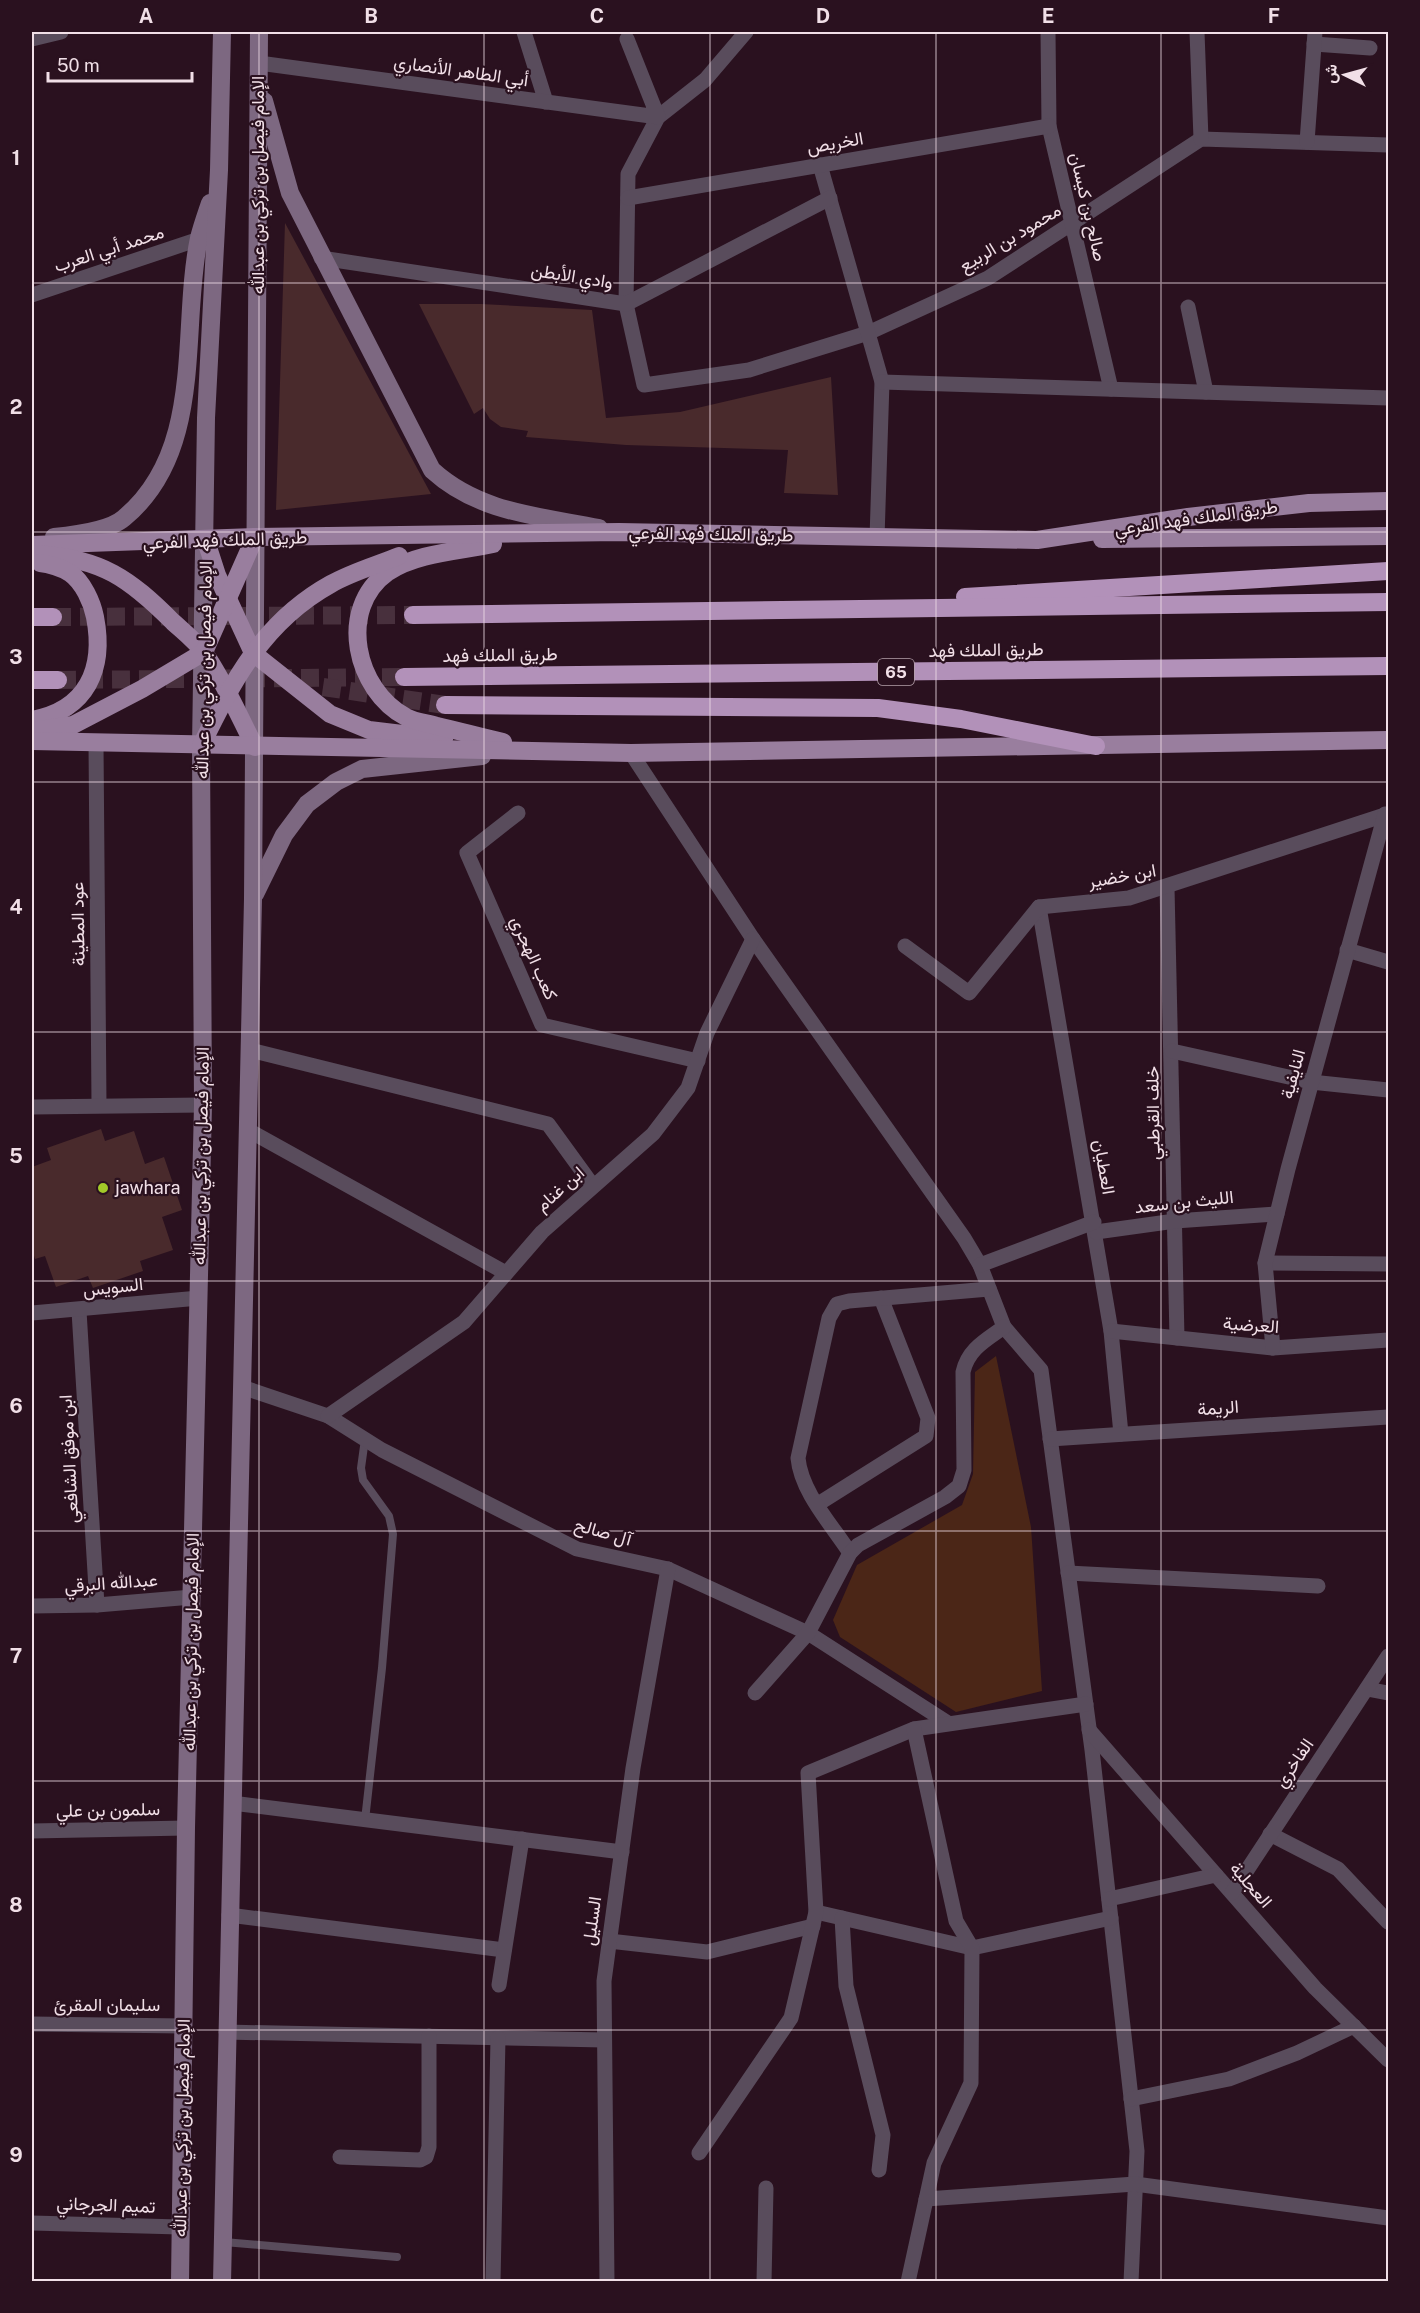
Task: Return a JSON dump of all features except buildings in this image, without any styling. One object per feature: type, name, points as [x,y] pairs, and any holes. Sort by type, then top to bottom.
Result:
[{"type":"highway","points":[[780,611],[1389,571]]},
{"type":"highway","points":[[413,615],[1389,602]]},
{"type":"highway","points":[[32,617],[53,617]]},
{"type":"highway","name":"طريق الملك فهد","points":[[404,677],[1389,666]]},
{"type":"highway","points":[[32,681],[58,680]]},
{"type":"highway","points":[[446,705],[878,708],[961,719],[1096,746]]},
{"type":"main road","name":"الإمام فيصل بن تركي بن عبدالله","points":[[180,2282],[186,1828],[203,1105],[201,746],[206,541],[206,418],[219,170],[222,32]]},
{"type":"main road","name":"الإمام فيصل بن تركي بن عبدالله","points":[[222,2282],[253,899],[259,32]]},
{"type":"main road","points":[[259,71],[290,193],[321,258],[432,470],[450,487],[471,499],[498,508],[618,532]]},
{"type":"main road","points":[[32,539],[84,534],[123,519],[150,488],[171,454],[184,396],[199,239],[219,170]]},
{"type":"main road","name":"طريق الملك فهد الفرعي","points":[[32,545],[206,541],[255,537],[532,535],[618,532],[1036,540],[1188,517],[1309,503],[1389,501]]},
{"type":"main road","points":[[201,746],[228,691],[279,620],[331,584],[405,554],[532,535]]},
{"type":"main road","points":[[532,535],[411,561],[388,572],[375,583],[366,599],[360,612],[358,635],[360,661],[364,674],[382,700],[407,718],[534,750]]},
{"type":"main road","points":[[1036,540],[1389,536]]},
{"type":"main road","points":[[32,731],[74,724],[142,689],[204,652],[255,537]]},
{"type":"main road","points":[[206,541],[254,653],[330,714],[369,730],[534,750]]},
{"type":"main road","points":[[32,554],[88,562],[116,573],[151,599],[204,652],[228,691],[255,747]]},
{"type":"main road","points":[[32,561],[48,564],[71,573],[86,592],[93,608],[100,642],[95,670],[76,699],[51,716],[32,720]]},
{"type":"main road","points":[[1334,741],[1389,732]]},
{"type":"main road","points":[[32,741],[631,753],[1389,740]]},
{"type":"main road","points":[[253,899],[284,835],[307,804],[336,782],[362,770],[534,750]]},
{"type":"street","points":[[32,39],[61,32]]},
{"type":"street","points":[[524,32],[546,102]]},
{"type":"street","points":[[626,304],[628,174],[658,117],[705,80],[746,32]]},
{"type":"street","name":"صالح بن كيسان","points":[[1048,32],[1049,126],[1111,389]]},
{"type":"street","points":[[1197,32],[1201,139],[1389,145]]},
{"type":"street","points":[[1307,142],[1314,38],[1370,48]]},
{"type":"street","points":[[627,39],[658,117]]},
{"type":"street","name":"أبي الطاهر الأنصاري","points":[[259,71],[546,102],[658,117]]},
{"type":"street","name":"الخريص","points":[[628,198],[1049,126]]},
{"type":"street","name":"محمود بن الربيع","points":[[626,304],[644,385],[749,370],[868,333],[988,278],[1201,139]]},
{"type":"street","points":[[820,165],[882,382],[876,538]]},
{"type":"street","name":"وادي الأبطن","points":[[321,258],[626,304],[830,198]]},
{"type":"street","name":"محمد أبي العرب","points":[[32,295],[199,239]]},
{"type":"street","points":[[1188,307],[1206,392]]},
{"type":"street","points":[[882,382],[1389,398]]},
{"type":"street","name":"عود المطينة","points":[[96,744],[99,1104]]},
{"type":"street","points":[[631,753],[753,939],[964,1238],[980,1265],[1004,1327],[1041,1370],[1086,1704],[1137,2151],[1131,2282]]},
{"type":"street","name":"كعب الهجري","points":[[518,813],[467,853],[542,1025],[698,1061]]},
{"type":"street","name":"ابن خضير","points":[[1040,907],[1130,898],[1167,888],[1387,814]]},
{"type":"street","name":"النايفية","points":[[1273,1348],[1264,1263],[1311,1082],[1387,814]]},
{"type":"street","name":"خلف القرطبي","points":[[1167,888],[1177,1338]]},
{"type":"street","points":[[905,946],[969,993],[1040,907]]},
{"type":"street","name":"العطيان","points":[[1040,907],[1111,1331],[1121,1434]]},
{"type":"street","name":"ابن غنام","points":[[328,1416],[464,1322],[542,1232],[653,1134],[688,1088],[707,1033],[753,939]]},
{"type":"street","points":[[1347,951],[1389,962]]},
{"type":"street","points":[[250,1050],[548,1124],[593,1186]]},
{"type":"street","points":[[1172,1051],[1311,1082],[1389,1090]]},
{"type":"street","points":[[32,1107],[99,1104],[203,1105]]},
{"type":"street","points":[[248,1130],[506,1273]]},
{"type":"street","name":"الليث بن سعد","points":[[980,1265],[1095,1227],[1276,1214]]},
{"type":"street","points":[[1264,1263],[1389,1264]]},
{"type":"street","points":[[850,1554],[799,1472],[798,1458],[830,1318],[837,1304],[989,1289]]},
{"type":"street","name":"السويس","points":[[32,1313],[79,1311],[199,1298]]},
{"type":"street","points":[[818,1504],[926,1436],[928,1418],[881,1298]]},
{"type":"street","name":"ابن موفق الشافعي","points":[[79,1311],[97,1605]]},
{"type":"street","points":[[755,1694],[808,1634],[850,1554],[858,1545],[945,1497],[959,1486],[964,1470],[963,1372],[966,1359],[972,1350],[1004,1327]]},
{"type":"street","name":"العرضية","points":[[1111,1331],[1273,1348],[1389,1340]]},
{"type":"street","name":"آل صالح","points":[[242,1387],[328,1416],[364,1439],[577,1549],[668,1569],[808,1634],[948,1723]]},
{"type":"street","name":"الريمة","points":[[1050,1439],[1389,1417]]},
{"type":"street","name":"السليل","points":[[607,2282],[604,1981],[622,1852],[668,1569]]},
{"type":"street","points":[[1068,1574],[1318,1586]]},
{"type":"street","name":"عبدالله البرقي","points":[[32,1606],[97,1605],[192,1597]]},
{"type":"street","name":"الفاخري","points":[[1232,1893],[1389,1656]]},
{"type":"street","points":[[1367,1689],[1389,1693]]},
{"type":"street","points":[[699,2152],[791,2018],[814,1919],[808,1773],[914,1729],[1086,1704]]},
{"type":"street","points":[[908,2282],[934,2163],[971,2083],[972,1948],[956,1921],[914,1729]]},
{"type":"street","name":"العجلية","points":[[1089,1730],[1315,1988],[1389,2061]]},
{"type":"street","points":[[232,1803],[622,1852]]},
{"type":"street","name":"سلمون بن علي","points":[[32,1831],[186,1828]]},
{"type":"street","points":[[1270,1834],[1338,1869],[1389,1922]]},
{"type":"street","points":[[499,1984],[522,1839]]},
{"type":"street","points":[[1109,1899],[1216,1875]]},
{"type":"street","points":[[229,1915],[504,1950]]},
{"type":"street","points":[[842,1918],[846,1986],[883,2135],[879,2170]]},
{"type":"street","points":[[609,1941],[707,1952],[814,1919],[842,1918],[972,1948],[1111,1918]]},
{"type":"street","name":"سليمان المقرئ","points":[[32,2024],[183,2026]]},
{"type":"street","points":[[1131,2099],[1229,2079],[1297,2053],[1354,2026]]},
{"type":"street","points":[[226,2032],[604,2040]]},
{"type":"street","points":[[340,2157],[420,2160],[426,2157],[429,2147],[429,2036]]},
{"type":"street","points":[[493,2282],[498,2038]]},
{"type":"street","points":[[926,2199],[1136,2184],[1389,2218]]},
{"type":"street","points":[[764,2282],[766,2188]]},
{"type":"street","name":"تميم الجرجاني","points":[[32,2223],[180,2227]]},
{"type":"lane","points":[[364,1439],[361,1468],[363,1480],[389,1516],[393,1534],[382,1668],[365,1820]]},
{"type":"lane","points":[[222,2242],[397,2257]]},
{"type":"shaded area","points":[[996,1356],[1031,1527],[1042,1691],[956,1712],[840,1637],[833,1620],[857,1565],[962,1505],[973,1474],[975,1372]]},
{"type":"tunnel","points":[[53,617],[413,615]]},
{"type":"tunnel","points":[[58,680],[404,677]]},
{"type":"tunnel","points":[[323,687],[445,705]]},
{"type":"place","name":"jawhara","points":[[103,1188]]}]
